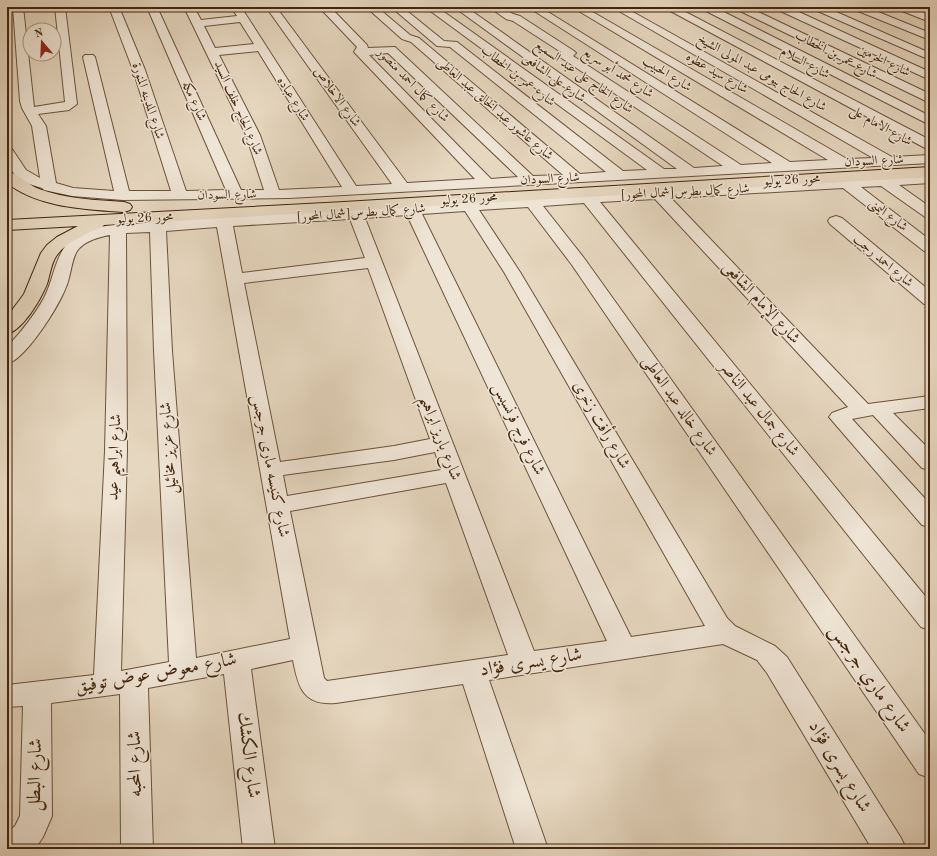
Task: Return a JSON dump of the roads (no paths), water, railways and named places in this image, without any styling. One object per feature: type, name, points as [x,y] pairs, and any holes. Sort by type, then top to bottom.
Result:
[{"type":"highway","name":"محور 26 يوليو","points":[[7,216],[350,199],[930,165]]},
{"type":"highway","name":"محور 26 يوليو","points":[[7,225],[111,224],[344,207],[930,172]]},
{"type":"highway","points":[[7,176],[24,188],[51,197],[87,204],[139,209]]},
{"type":"highway","points":[[7,328],[24,309],[36,289],[46,258],[53,249],[73,234],[111,224]]},
{"type":"street","points":[[18,7],[26,101],[39,126],[49,187]]},
{"type":"street","points":[[30,111],[65,107],[71,104],[60,7]]},
{"type":"street","name":"شارع المدينه المنورة","points":[[114,7],[139,70],[180,196]]},
{"type":"street","name":"شارع مكه","points":[[152,7],[236,195]]},
{"type":"street","name":"شارع الحاج خلف السيد","points":[[190,7],[253,134],[273,194]]},
{"type":"street","name":"شارع عباده","points":[[236,7],[351,190]]},
{"type":"street","name":"شارع الاخلاص","points":[[271,7],[402,188]]},
{"type":"street","name":"شارع كمال احمد منصور","points":[[324,7],[363,47],[360,52],[487,183]]},
{"type":"street","name":"شارع عاشور عبد الخالق عبد العاطى","points":[[371,7],[404,36],[415,40],[576,178]]},
{"type":"street","name":"شارع عمر بن الخطاب","points":[[396,7],[441,44],[453,44],[620,176]]},
{"type":"street","name":"شارع على الشافعى","points":[[430,7],[660,173]]},
{"type":"street","name":"شارع الحاج على عبد السميع","points":[[459,7],[691,172]]},
{"type":"street","name":"شارع محمد أبو سريع","points":[[494,7],[510,17],[516,18],[570,53],[564,55],[737,169]]},
{"type":"street","name":"شارع الحبيب","points":[[533,7],[786,166]]},
{"type":"street","name":"شارع سيد عطوه","points":[[577,7],[843,162]]},
{"type":"street","name":"شارع السلام","points":[[668,7],[930,144]]},
{"type":"street","name":"شارع عمر بن الخطاب","points":[[706,7],[930,121]]},
{"type":"street","name":"شارع الحرمين","points":[[740,7],[930,99]]},
{"type":"street","points":[[780,7],[930,76]]},
{"type":"street","points":[[817,7],[930,56]]},
{"type":"street","points":[[857,7],[930,38]]},
{"type":"street","points":[[901,7],[930,19]]},
{"type":"street","name":"شارع الحاج بيومى عبد المولى الشيخ","points":[[619,8],[889,160]]},
{"type":"street","name":"شارع الامام على","points":[[646,15],[911,159]]},
{"type":"street","points":[[198,23],[225,17],[243,19]]},
{"type":"street","points":[[213,52],[261,47]]},
{"type":"street","points":[[360,52],[391,49],[529,180]]},
{"type":"street","points":[[89,57],[123,196]]},
{"type":"street","name":"شارع السودان","points":[[7,152],[14,165],[21,173],[34,181],[49,187],[72,192],[123,196],[273,194],[620,176],[843,162],[930,159]]},
{"type":"street","name":"شارع كمال بطرس[شمال المحور]","points":[[7,358],[34,327],[48,307],[58,288],[71,247],[79,241],[111,224],[158,226],[588,198],[930,179]]},
{"type":"street","points":[[883,181],[930,214]]},
{"type":"street","name":"شارع اليمنى","points":[[846,183],[930,248]]},
{"type":"street","name":"شارع الإمام الشافعى","points":[[658,194],[861,412],[930,462]]},
{"type":"street","name":"شارع جمال عبد الناصر","points":[[588,198],[930,620]]},
{"type":"street","name":"شارع خالد عبد العاطى","points":[[532,202],[578,262],[823,613]]},
{"type":"street","name":"شارع رأفت زخرى","points":[[469,206],[512,272],[718,626],[732,636]]},
{"type":"street","name":"شارع فرج فرنسيس","points":[[412,209],[624,649]]},
{"type":"street","name":"شارع باريز ابراهيم","points":[[356,213],[525,664]]},
{"type":"street","name":"شارع كنيسه مارى جرجس","points":[[224,222],[304,647],[313,686],[323,692],[336,692]]},
{"type":"street","name":"شارع احمد رجب","points":[[836,222],[930,300]]},
{"type":"street","name":"شارع ابراهيم عيد","points":[[111,224],[121,682]]},
{"type":"street","name":"شارع عزيز مخائيل","points":[[158,226],[163,351],[183,670]]},
{"type":"street","points":[[235,279],[375,262]]},
{"type":"street","points":[[930,402],[861,412],[839,417],[839,420],[930,519]]},
{"type":"street","points":[[271,470],[394,453],[442,444]]},
{"type":"street","points":[[278,505],[453,474]]},
{"type":"street","name":"شارع ماري جرجس","points":[[823,613],[930,765]]},
{"type":"street","name":"شارع يسرى فؤاد","points":[[336,692],[624,649],[732,636],[766,653],[777,665],[890,849]]},
{"type":"street","name":"شارع معوض عوض توفيق","points":[[7,696],[121,682],[304,647]]},
{"type":"street","name":"شارع الكشك","points":[[236,661],[259,849]]},
{"type":"street","points":[[473,672],[532,849]]},
{"type":"street","name":"شارع المحبه","points":[[121,682],[138,849]]},
{"type":"street","name":"شارع البطل","points":[[9,848],[24,839],[33,828],[36,816],[37,693]]}]
